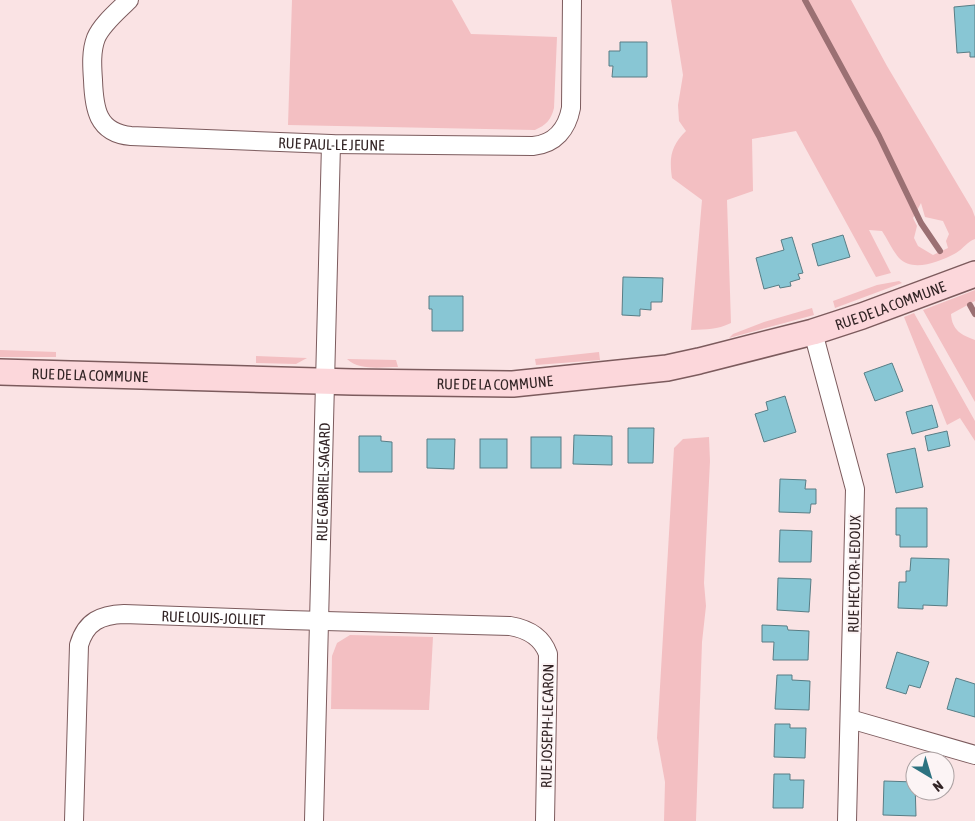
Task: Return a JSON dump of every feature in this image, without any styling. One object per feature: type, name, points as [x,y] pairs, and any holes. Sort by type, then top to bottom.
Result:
[{"type":"street","name":"RUE PAUL-LE JEUNE","points":[[129,0],[100,31],[95,45],[92,64],[94,104],[100,118],[108,128],[119,134],[331,144],[533,146],[555,139],[564,128],[571,108],[572,0]]},
{"type":"street","name":"RUE GABRIEL-SAGARD","points":[[314,821],[331,144]]},
{"type":"street","name":"RUE DE LA COMMUNE","points":[[0,372],[513,384],[537,382],[666,368],[736,353],[813,332],[862,316],[975,274]]},
{"type":"street","name":"RUE HECTOR-LEDOUX","points":[[813,332],[855,489],[848,821]]},
{"type":"street","name":"RUE LOUIS-JOLLIET","points":[[74,821],[78,656],[81,639],[89,625],[109,616],[124,614],[510,626],[525,630],[536,636]]},
{"type":"street","name":"RUE JOSEPH-LE CARON","points":[[536,636],[546,647],[548,654],[544,821]]},
{"type":"street","points":[[850,719],[975,755]]},
{"type":"shaded area","points":[[292,0],[452,0],[471,34],[557,37],[554,108],[550,119],[535,130],[288,125]]},
{"type":"shaded area","points":[[671,0],[851,0],[887,66],[972,209],[975,217],[975,239],[956,253],[943,259],[927,264],[912,265],[899,258],[882,231],[869,230],[891,273],[876,277],[796,131],[752,139],[753,191],[727,200],[731,323],[716,328],[691,330],[702,200],[672,178],[672,152],[686,131],[679,121],[678,105],[683,75]],"holes":[[[921,203],[925,217],[943,221],[949,234],[946,241],[948,248],[933,255],[918,246],[914,238],[917,226],[913,218]]]},
{"type":"shaded area","points":[[899,281],[902,283],[835,308],[833,301],[877,285]]},
{"type":"shaded area","points":[[975,290],[975,301],[951,314],[955,328],[965,336],[975,340],[975,402],[923,310]]},
{"type":"shaded area","points":[[812,308],[814,315],[729,338],[733,334],[764,322]]},
{"type":"shaded area","points":[[914,313],[975,421],[975,441],[960,418],[947,425],[904,317]]},
{"type":"shaded area","points":[[0,350],[56,352],[56,357],[0,357]]},
{"type":"shaded area","points":[[599,352],[600,360],[536,365],[535,359]]},
{"type":"shaded area","points":[[256,356],[307,358],[296,364],[256,363]]},
{"type":"shaded area","points":[[347,359],[396,360],[398,367],[364,367]]},
{"type":"shaded area","points":[[709,437],[710,461],[704,583],[706,606],[702,642],[696,821],[664,821],[665,782],[657,738],[674,448],[683,439]]},
{"type":"shaded area","points":[[350,635],[433,637],[429,710],[331,709],[332,656],[337,643]]},
{"type":"building","points":[[975,5],[975,57],[970,57],[970,52],[957,53],[954,7]]},
{"type":"building","points":[[620,42],[647,42],[647,77],[612,77],[613,66],[609,66],[609,51],[620,51]]},
{"type":"building","points":[[843,235],[850,257],[818,266],[812,244]]},
{"type":"building","points":[[792,237],[803,273],[798,274],[800,279],[790,282],[791,286],[780,288],[779,285],[764,289],[756,258],[784,250],[781,240]]},
{"type":"building","points":[[623,277],[663,278],[662,302],[651,302],[651,310],[640,309],[640,316],[622,315]]},
{"type":"building","points":[[429,296],[463,296],[463,331],[432,331],[432,309],[429,309]]},
{"type":"building","points":[[892,363],[903,391],[875,401],[864,373]]},
{"type":"building","points":[[785,396],[796,432],[764,442],[755,414],[768,410],[766,402]]},
{"type":"building","points":[[932,405],[938,427],[912,434],[906,412]]},
{"type":"building","points":[[628,428],[654,428],[653,463],[628,463]]},
{"type":"building","points":[[947,431],[950,446],[928,451],[925,436]]},
{"type":"building","points":[[574,435],[612,436],[612,465],[573,464]]},
{"type":"building","points":[[359,436],[381,436],[381,441],[392,442],[392,472],[359,472]]},
{"type":"building","points":[[531,437],[561,437],[561,468],[531,468]]},
{"type":"building","points":[[427,439],[455,439],[454,469],[427,468]]},
{"type":"building","points":[[480,439],[507,439],[507,468],[480,468]]},
{"type":"building","points":[[915,448],[923,487],[896,493],[887,454]]},
{"type":"building","points":[[780,479],[806,480],[805,489],[816,489],[816,504],[811,504],[810,513],[779,512]]},
{"type":"building","points":[[896,508],[927,508],[927,547],[900,547],[900,535],[896,535]]},
{"type":"building","points":[[780,530],[812,531],[811,562],[779,562]]},
{"type":"building","points":[[911,558],[949,559],[947,606],[923,605],[923,609],[898,608],[899,582],[906,582],[906,571],[910,571]]},
{"type":"building","points":[[778,578],[811,579],[809,612],[777,610]]},
{"type":"building","points":[[762,625],[787,626],[788,630],[809,631],[808,660],[773,660],[774,642],[762,642]]},
{"type":"building","points":[[897,652],[929,662],[920,688],[909,685],[906,694],[886,688]]},
{"type":"building","points":[[777,675],[792,675],[792,680],[810,681],[809,710],[775,709]]},
{"type":"building","points":[[956,678],[975,684],[975,717],[947,709]]},
{"type":"building","points":[[775,724],[790,724],[790,728],[806,728],[805,758],[774,757]]},
{"type":"building","points":[[774,774],[790,774],[790,780],[804,780],[803,808],[773,808]]},
{"type":"building","points":[[884,781],[905,782],[905,801],[916,801],[916,816],[883,815]]},
{"type":"waterway","points":[[805,0],[879,136],[921,223],[940,251]]},
{"type":"waterway","points":[[970,305],[975,314]]}]
